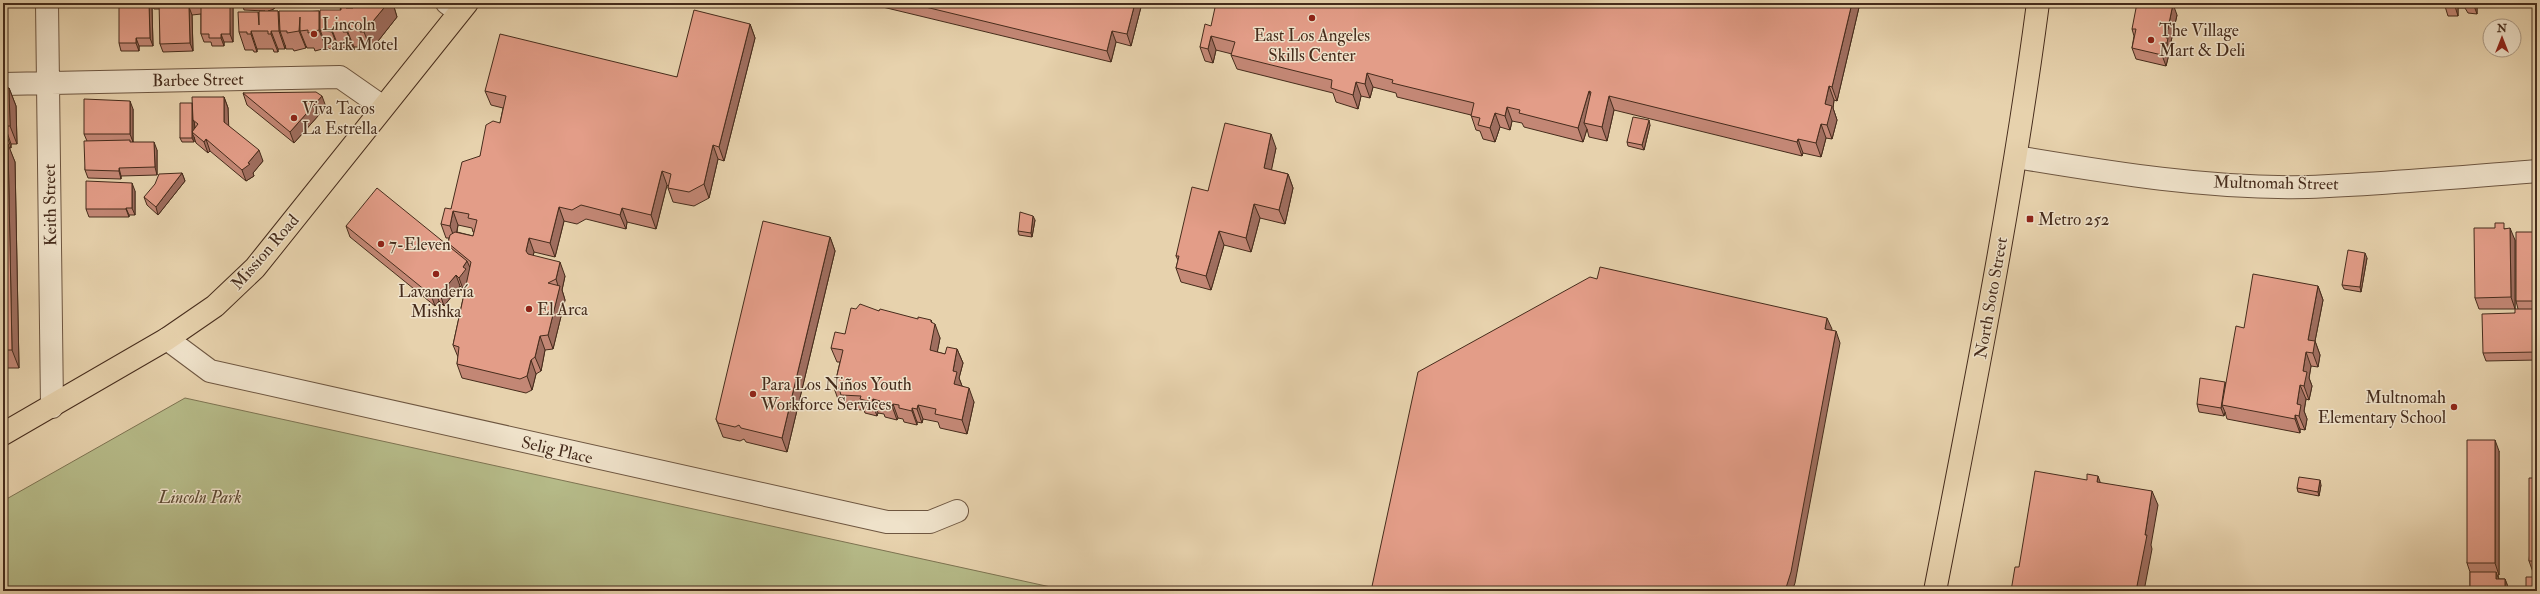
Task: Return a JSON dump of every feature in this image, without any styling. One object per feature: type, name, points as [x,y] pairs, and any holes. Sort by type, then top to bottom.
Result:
[{"type":"main road","name":"North Soto Street","points":[[1935,591],[1989,314],[2016,157],[2038,3]]},
{"type":"main road","name":"Mission Road","points":[[3,434],[167,340],[215,306],[256,268],[383,107],[458,6]]},
{"type":"street","name":"Keith Street","points":[[47,3],[52,407]]},
{"type":"street","name":"Barbee Street","points":[[3,84],[340,77],[383,107]]},
{"type":"street","name":"Multnomah Street","points":[[2016,157],[2168,179],[2217,184],[2307,187],[2537,171]]},
{"type":"street","name":"Selig Place","points":[[167,340],[210,372],[879,520],[930,522],[957,511]]},
{"type":"green space","name":"Lincoln Park","points":[[185,398],[1069,591],[3,591],[3,501]]},
{"type":"building","points":[[119,3],[149,3],[150,38],[136,38],[136,43],[119,43]]},
{"type":"building","points":[[159,3],[200,3],[200,6],[189,7],[190,43],[160,44]]},
{"type":"building","points":[[201,3],[230,3],[230,34],[221,34],[221,38],[209,38],[209,34],[201,34]]},
{"type":"building","points":[[353,3],[388,3],[364,32],[360,32],[360,29],[347,30],[347,32],[343,32],[343,30],[332,30],[332,32],[320,30],[320,10],[341,10],[341,5],[346,5],[346,8],[353,8]]},
{"type":"building","points":[[909,3],[1135,3],[1127,34],[1112,31],[1107,51]]},
{"type":"building","points":[[1216,3],[1852,3],[1832,87],[1829,86],[1825,104],[1832,106],[1827,125],[1821,124],[1816,143],[1798,139],[1797,142],[1609,96],[1602,127],[1584,123],[1591,92],[1589,91],[1578,128],[1519,113],[1520,110],[1507,107],[1505,116],[1495,113],[1490,128],[1478,125],[1480,118],[1471,116],[1474,103],[1392,83],[1393,80],[1367,73],[1365,84],[1356,82],[1353,95],[1331,88],[1332,80],[1231,55],[1235,42],[1211,36],[1208,49],[1200,47],[1205,24],[1211,26]]},
{"type":"building","points":[[2137,3],[2173,4],[2166,38],[2168,38],[2167,43],[2165,43],[2162,55],[2132,48],[2136,29],[2132,29]]},
{"type":"building","points":[[694,10],[750,24],[719,147],[713,145],[704,184],[689,192],[668,188],[671,174],[662,171],[651,215],[622,208],[620,215],[581,205],[572,210],[559,207],[550,243],[529,238],[526,251],[528,254],[560,262],[556,279],[548,283],[560,286],[548,335],[540,336],[535,357],[531,360],[527,376],[520,379],[457,364],[459,347],[453,345],[471,262],[448,243],[450,235],[455,232],[473,236],[477,220],[468,218],[469,214],[453,211],[450,226],[441,224],[445,208],[451,209],[462,162],[480,156],[486,125],[493,121],[500,123],[506,96],[485,91],[500,34],[677,77]]},
{"type":"building","points":[[259,11],[278,11],[279,31],[271,31],[271,34],[268,34],[268,31],[251,31],[251,34],[247,34],[247,32],[239,32],[238,12],[258,12],[259,25]]},
{"type":"building","points":[[279,11],[319,11],[319,30],[308,33],[308,30],[300,31],[300,17],[299,31],[287,33],[287,31],[280,31]]},
{"type":"building","points":[[9,88],[10,126],[5,126],[5,130],[3,130],[3,89]]},
{"type":"building","points":[[316,92],[322,96],[290,132],[243,93]]},
{"type":"building","points":[[192,97],[224,97],[224,122],[259,150],[248,163],[250,164],[242,170],[206,139],[204,142],[192,132],[198,124],[193,120]]},
{"type":"building","points":[[84,99],[130,101],[130,134],[84,134]]},
{"type":"building","points":[[180,103],[192,103],[192,138],[180,138]]},
{"type":"building","points":[[1633,117],[1649,120],[1642,145],[1627,142]]},
{"type":"building","points":[[1225,123],[1271,134],[1264,168],[1288,174],[1279,210],[1254,204],[1246,238],[1219,231],[1206,276],[1176,268],[1179,256],[1176,256],[1192,187],[1208,191]]},
{"type":"building","points":[[130,140],[130,142],[154,142],[155,167],[119,168],[119,171],[85,170],[84,141]]},
{"type":"building","points":[[3,144],[8,144],[12,350],[3,350]]},
{"type":"building","points":[[182,173],[156,207],[144,197],[155,184],[159,174]]},
{"type":"building","points":[[86,181],[132,183],[132,208],[86,209]]},
{"type":"building","points":[[377,188],[467,261],[463,267],[466,269],[459,278],[456,275],[440,294],[435,290],[431,295],[346,226]]},
{"type":"building","points":[[1020,212],[1033,216],[1031,233],[1018,231]]},
{"type":"building","points":[[763,221],[830,237],[782,438],[741,428],[739,425],[735,427],[718,423],[716,419]]},
{"type":"building","points":[[2495,223],[2504,223],[2504,229],[2510,228],[2511,297],[2475,298],[2474,228],[2495,228]]},
{"type":"building","points":[[2516,232],[2537,232],[2537,301],[2516,301]]},
{"type":"building","points":[[2348,250],[2365,253],[2360,287],[2342,285]]},
{"type":"building","points":[[1600,267],[1827,318],[1825,329],[1836,331],[1791,572],[1785,591],[1371,591],[1418,372],[1590,277],[1597,279]]},
{"type":"building","points":[[2253,274],[2318,286],[2308,340],[2315,341],[2313,353],[2306,352],[2303,371],[2307,372],[2304,386],[2300,385],[2297,404],[2301,405],[2299,416],[2295,415],[2295,419],[2222,405],[2236,326],[2244,328]]},
{"type":"building","points":[[860,304],[879,311],[880,309],[918,319],[918,317],[931,320],[931,322],[935,324],[930,350],[945,354],[947,347],[957,349],[953,371],[957,372],[954,384],[969,388],[962,420],[935,414],[936,409],[918,405],[917,409],[912,408],[912,411],[899,408],[899,405],[893,404],[892,406],[880,403],[880,401],[873,399],[872,402],[860,399],[861,396],[841,395],[839,388],[834,388],[843,350],[831,348],[835,332],[845,334],[851,308],[856,309]]},
{"type":"building","points":[[2515,309],[2537,309],[2537,352],[2483,353],[2482,314],[2515,313]]},
{"type":"building","points":[[2200,378],[2225,382],[2221,408],[2197,404]]},
{"type":"building","points":[[2467,440],[2495,440],[2495,563],[2467,563]]},
{"type":"building","points":[[2035,471],[2087,480],[2087,474],[2098,476],[2097,482],[2152,491],[2145,535],[2147,535],[2136,591],[2011,591],[2015,567],[2019,567]]},
{"type":"building","points":[[2299,477],[2320,480],[2318,492],[2297,488]]},
{"type":"building","points":[[2529,478],[2537,478],[2537,561],[2529,561]]},
{"type":"building","points":[[2470,572],[2496,572],[2496,579],[2505,579],[2505,591],[2470,591]]},
{"type":"building","points":[[2526,577],[2537,577],[2537,591],[2526,591]]},
{"type":"place","name":"East Los Angeles Skills Center","points":[[1312,18]]},
{"type":"place","name":"Lincoln Park Motel","points":[[314,34]]},
{"type":"place","name":"The Village Mart & Deli","points":[[2151,40]]},
{"type":"place","name":"Viva Tacos La Estrella","points":[[294,118]]},
{"type":"place","name":"Metro 252","points":[[2030,219]]},
{"type":"place","name":"7-Eleven","points":[[381,244]]},
{"type":"place","name":"Lavandería Mishka","points":[[436,274]]},
{"type":"place","name":"El Arca","points":[[529,309]]},
{"type":"place","name":"Para Los Niños Youth Workforce Services","points":[[753,394]]},
{"type":"place","name":"Multnomah Elementary School","points":[[2454,407]]}]
